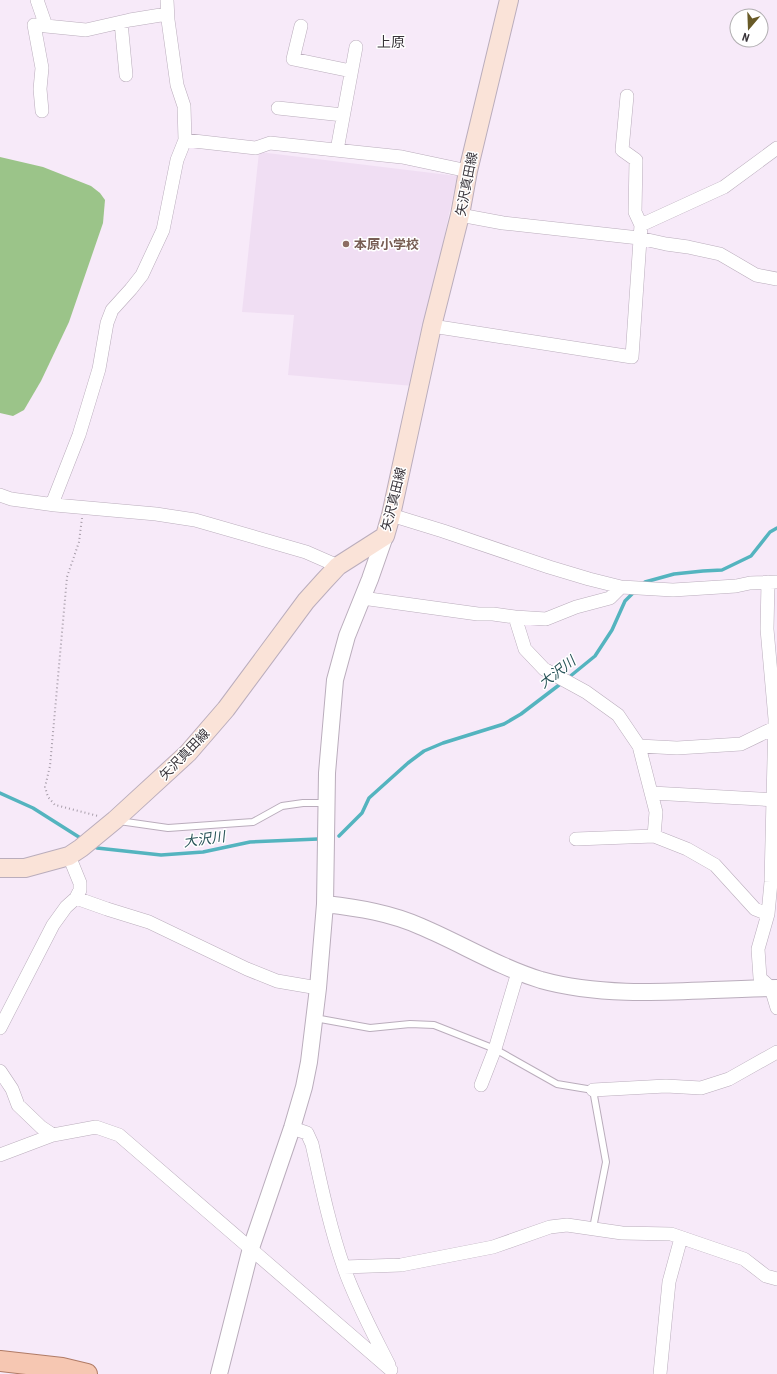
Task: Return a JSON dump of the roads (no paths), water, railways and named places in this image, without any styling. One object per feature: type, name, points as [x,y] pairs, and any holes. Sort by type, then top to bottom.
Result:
[{"type":"main road","name":"矢沢真田線","points":[[0,868],[25,868],[69,856],[115,820],[188,753],[226,709],[306,601],[338,566],[385,536],[391,515],[432,326],[460,215],[468,171],[509,0]]},
{"type":"main road","points":[[0,1361],[62,1368],[88,1374]]},
{"type":"street","points":[[37,0],[46,26]]},
{"type":"street","points":[[52,504],[79,435],[99,369],[107,323],[112,310],[142,275],[163,230],[177,160],[185,140],[184,106],[177,86],[167,14],[167,0]]},
{"type":"street","points":[[42,111],[40,89],[42,68],[34,25],[86,30],[167,14]]},
{"type":"street","points":[[122,22],[126,75]]},
{"type":"street","points":[[301,26],[293,59],[351,71]]},
{"type":"street","points":[[337,150],[356,47]]},
{"type":"street","points":[[432,326],[632,357],[641,225],[635,212],[636,160],[622,150],[627,96]]},
{"type":"street","points":[[278,108],[343,115]]},
{"type":"street","points":[[185,140],[256,148],[270,143],[402,157],[468,171]]},
{"type":"street","points":[[641,225],[724,187],[777,148]]},
{"type":"street","points":[[460,215],[503,223],[639,238],[720,254],[756,275],[777,279]]},
{"type":"street","points":[[0,495],[11,499],[156,514],[195,520],[306,552],[338,566]]},
{"type":"street","points":[[391,515],[582,577],[621,587],[673,590],[773,582],[767,629],[775,722],[774,883],[770,919],[758,949],[760,978],[774,988],[777,1008]]},
{"type":"street","points":[[219,1374],[251,1248],[292,1128],[304,1087],[315,1018],[325,904],[326,803],[329,742],[335,680],[347,636],[370,579],[385,536]]},
{"type":"street","points":[[362,598],[478,614],[546,619],[576,607],[610,598],[621,587]]},
{"type":"street","points":[[515,617],[525,649],[544,669],[586,692],[618,715],[639,746],[656,812],[654,836]]},
{"type":"street","points":[[639,746],[677,748],[741,744],[775,722]]},
{"type":"street","points":[[652,793],[775,800]]},
{"type":"street","points":[[576,839],[654,836],[687,850],[715,865],[756,909],[770,919]]},
{"type":"street","points":[[0,1028],[53,925],[66,907],[76,898],[80,890],[80,884],[69,856]]},
{"type":"street","points":[[76,898],[106,910],[150,922],[247,969],[277,981],[318,988]]},
{"type":"street","points":[[325,904],[356,907],[386,914],[422,926],[479,955],[518,972],[542,980],[572,986],[606,991],[774,988]]},
{"type":"street","points":[[481,1085],[495,1049],[518,972]]},
{"type":"street","points":[[593,1090],[666,1086],[701,1088],[729,1079],[777,1052]]},
{"type":"street","points":[[0,1071],[12,1089],[18,1104],[41,1127],[53,1135]]},
{"type":"street","points":[[0,1155],[53,1135],[96,1127],[119,1135],[251,1248],[392,1372]]},
{"type":"street","points":[[292,1128],[307,1133],[312,1144],[329,1220],[344,1267],[355,1296],[392,1372]]},
{"type":"street","points":[[344,1267],[401,1265],[493,1246],[550,1227],[567,1225],[622,1233],[671,1234],[744,1259],[766,1276],[777,1278]]},
{"type":"street","points":[[660,1374],[669,1282],[681,1238]]},
{"type":"lane","points":[[115,820],[168,828],[253,822],[282,806],[326,803]]},
{"type":"lane","points":[[315,1018],[370,1028],[410,1024],[434,1024],[495,1049],[557,1084],[593,1090],[606,1162],[593,1228]]},
{"type":"waterway","name":"大沢川","points":[[643,584],[645,582],[674,574],[722,570],[751,556],[770,532],[777,528]]},
{"type":"waterway","name":"大沢川","points":[[568,678],[595,656],[612,630],[625,601],[635,591]]},
{"type":"waterway","name":"大沢川","points":[[339,836],[362,813],[369,798],[408,763],[424,751],[443,743],[504,724],[521,714],[563,682]]},
{"type":"waterway","name":"大沢川","points":[[0,793],[33,808],[82,839]]},
{"type":"waterway","name":"大沢川","points":[[93,846],[97,848],[161,855],[203,852],[250,842],[318,839]]},
{"type":"place","name":"本原小学校","points":[[346,244]]},
{"type":"district","name":"上原","points":[[391,42]]}]
